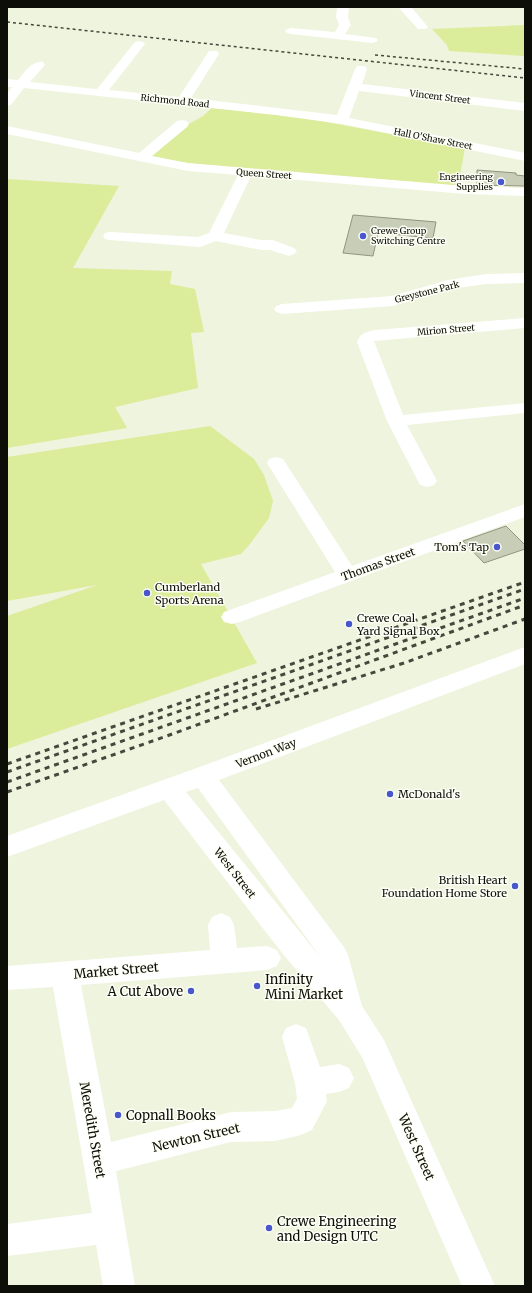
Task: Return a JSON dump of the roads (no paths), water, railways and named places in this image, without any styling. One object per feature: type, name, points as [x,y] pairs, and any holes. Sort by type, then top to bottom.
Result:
[{"type":"street","points":[[338,36],[345,25],[342,17],[343,7]]},
{"type":"street","points":[[404,7],[412,12],[417,24],[422,27]]},
{"type":"street","points":[[291,31],[372,40]]},
{"type":"street","points":[[100,93],[139,44]]},
{"type":"street","points":[[182,102],[213,54]]},
{"type":"street","points":[[7,102],[39,65]]},
{"type":"street","points":[[342,120],[361,69]]},
{"type":"street","name":"Richmond Road","points":[[7,83],[182,102],[276,110],[342,120]]},
{"type":"street","name":"Vincent Street","points":[[355,87],[525,107]]},
{"type":"street","name":"Hall O'Shaw Street","points":[[342,120],[525,157]]},
{"type":"street","points":[[142,157],[182,124]]},
{"type":"street","name":"Queen Street","points":[[7,130],[188,167],[465,190],[525,192]]},
{"type":"street","points":[[214,236],[246,173]]},
{"type":"street","points":[[110,236],[200,242],[214,236],[261,245],[273,245],[280,249],[289,251]]},
{"type":"street","name":"Greystone Park","points":[[282,309],[393,301],[448,285],[486,279],[525,278]]},
{"type":"street","name":"Mirion Street","points":[[396,421],[365,342],[368,338],[375,336],[525,323]]},
{"type":"street","points":[[427,481],[396,421],[525,408]]},
{"type":"street","points":[[276,463],[347,575]]},
{"type":"street","name":"Thomas Street","points":[[232,617],[525,510]]},
{"type":"street","name":"Vernon Way","points":[[7,847],[169,789],[525,655]]},
{"type":"street","name":"West Street","points":[[203,776],[334,955],[349,1011]]},
{"type":"street","name":"West Street","points":[[169,789],[292,946],[349,1011],[374,1050],[480,1286]]},
{"type":"street","points":[[221,925],[224,961]]},
{"type":"street","name":"Market Street","points":[[7,978],[267,958]]},
{"type":"street","name":"Meredith Street","points":[[65,974],[99,1160],[119,1286]]},
{"type":"street","name":"Newton Street","points":[[99,1160],[231,1127],[275,1126],[301,1120],[312,1101],[310,1083],[296,1037]]},
{"type":"street","points":[[310,1083],[339,1078]]},
{"type":"street","points":[[7,1240],[109,1227]]},
{"type":"railway","points":[[7,22],[525,78]]},
{"type":"railway","points":[[375,55],[525,69]]},
{"type":"railway","points":[[7,764],[525,582]]},
{"type":"railway","points":[[7,772],[525,589]]},
{"type":"railway","points":[[7,782],[525,598]]},
{"type":"railway","points":[[7,792],[164,737],[525,605]]},
{"type":"railway","points":[[256,709],[404,663],[525,619]]},
{"type":"place","name":"Engineering Supplies","points":[[501,182]]},
{"type":"place","name":"Crewe Group Switching Centre","points":[[363,236]]},
{"type":"place","name":"Tom's Tap","points":[[497,547]]},
{"type":"place","name":"Cumberland Sports Arena","points":[[147,593]]},
{"type":"place","name":"Crewe Coal Yard Signal Box","points":[[349,624]]},
{"type":"place","name":"McDonald's","points":[[390,794]]},
{"type":"place","name":"British Heart Foundation Home Store","points":[[515,886]]},
{"type":"place","name":"Infinity Mini Market","points":[[257,986]]},
{"type":"place","name":"A Cut Above","points":[[191,991]]},
{"type":"place","name":"Copnall Books","points":[[118,1115]]},
{"type":"place","name":"Crewe Engineering and Design UTC","points":[[269,1228]]}]
